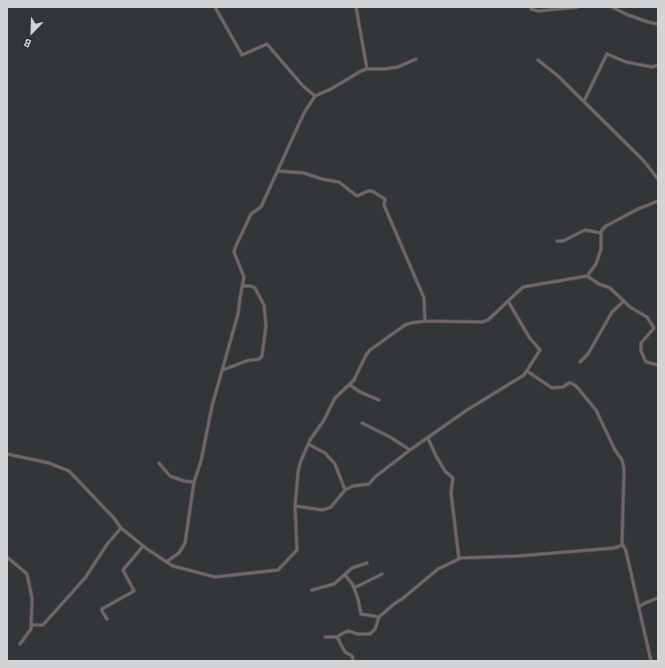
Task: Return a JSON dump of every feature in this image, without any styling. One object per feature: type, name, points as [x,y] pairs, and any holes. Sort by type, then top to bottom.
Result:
[{"type":"street","points":[[214,7],[242,54],[267,44],[303,86],[315,96]]},
{"type":"street","points":[[356,7],[367,69]]},
{"type":"street","points":[[531,9],[538,11],[578,7]]},
{"type":"street","points":[[612,7],[628,15],[658,24]]},
{"type":"street","points":[[584,102],[607,54],[619,60],[652,67],[658,65]]},
{"type":"street","points":[[166,562],[179,553],[185,544],[194,482],[200,466],[211,411],[237,321],[244,274],[234,252],[251,214],[262,207],[304,113],[315,96],[361,71],[367,69],[398,67],[416,59]]},
{"type":"street","points":[[538,60],[558,76],[643,160],[658,179]]},
{"type":"street","points":[[278,171],[304,173],[322,180],[339,182],[357,196],[368,191],[372,191],[385,199],[384,205],[424,298],[425,321]]},
{"type":"street","points":[[7,454],[49,463],[65,469],[104,507],[121,528],[143,546],[166,562],[178,568],[215,577],[278,570],[297,550],[295,506],[299,466],[308,444],[324,420],[335,398],[350,385],[356,377],[366,355],[374,346],[405,325],[411,323],[425,321],[482,322],[488,320],[523,287],[587,276],[594,269],[600,254],[601,233],[606,226],[638,209],[658,201]]},
{"type":"street","points":[[556,241],[564,241],[585,230],[601,233]]},
{"type":"street","points":[[587,276],[599,284],[610,288],[637,312],[646,316],[654,329],[642,343],[640,349],[646,362],[658,364]]},
{"type":"street","points":[[222,370],[246,361],[259,359],[262,356],[266,326],[264,305],[255,288],[251,286],[242,286]]},
{"type":"street","points":[[295,506],[326,509],[334,505],[345,490],[353,486],[369,484],[375,477],[410,450],[467,410],[522,377],[540,350],[529,337],[508,301]]},
{"type":"street","points":[[580,362],[588,354],[612,312],[624,301]]},
{"type":"street","points":[[527,371],[552,388],[563,387],[571,383],[576,386],[596,410],[615,450],[624,464],[623,545],[626,551],[640,606],[651,661]]},
{"type":"street","points":[[350,385],[360,392],[379,400]]},
{"type":"street","points":[[362,423],[390,437],[410,450]]},
{"type":"street","points":[[428,438],[436,456],[446,471],[453,478],[451,493],[455,514],[459,559]]},
{"type":"street","points":[[308,444],[325,453],[335,464],[345,490]]},
{"type":"street","points":[[160,463],[170,476],[184,481],[194,482]]},
{"type":"street","points":[[32,625],[43,625],[85,578],[108,543],[121,528]]},
{"type":"street","points":[[325,637],[336,637],[346,632],[370,634],[375,629],[379,617],[438,569],[459,559],[614,548],[623,545]]},
{"type":"street","points":[[107,619],[102,610],[134,591],[123,570],[143,546]]},
{"type":"street","points":[[7,557],[23,571],[28,579],[32,598],[32,625],[30,631],[20,644]]},
{"type":"street","points":[[312,590],[334,584],[352,568],[367,563]]},
{"type":"street","points":[[354,588],[382,574]]},
{"type":"street","points":[[345,575],[354,588],[361,614],[379,617]]},
{"type":"street","points":[[640,606],[658,598]]},
{"type":"street","points":[[336,637],[345,652],[352,656],[353,659]]}]
